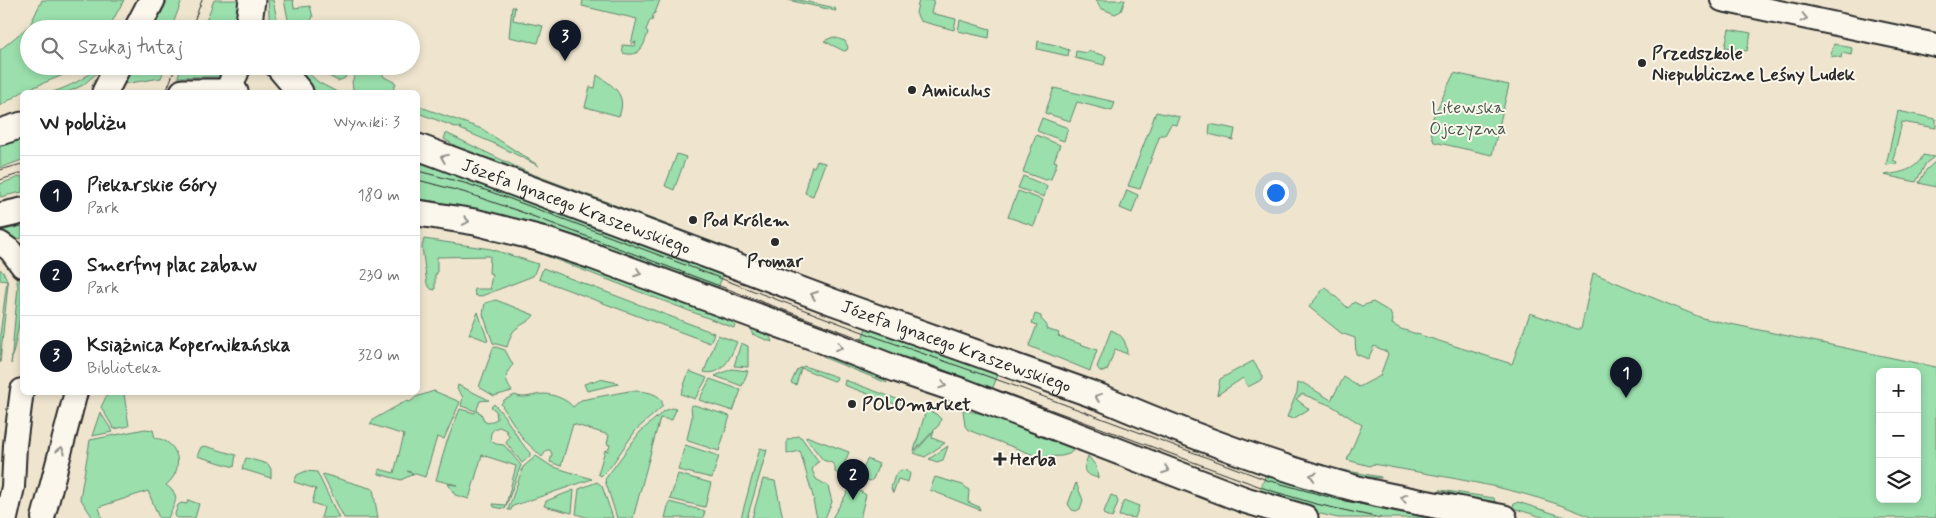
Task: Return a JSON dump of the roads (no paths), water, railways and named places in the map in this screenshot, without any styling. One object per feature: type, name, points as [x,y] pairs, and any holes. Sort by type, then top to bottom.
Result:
[{"type":"main road","points":[[142,20],[152,0]]},
{"type":"main road","points":[[249,20],[252,0]]},
{"type":"main road","points":[[263,0],[264,20]]},
{"type":"main road","points":[[1722,0],[1936,46]]},
{"type":"main road","points":[[106,90],[114,75]]},
{"type":"main road","points":[[232,90],[236,75]]},
{"type":"main road","points":[[286,75],[298,90]]},
{"type":"main road","points":[[0,132],[20,126]]},
{"type":"main road","name":"Józefa Ignacego Kraszewskiego","points":[[420,148],[833,302],[1100,397],[1143,416],[1273,464],[1359,489],[1504,518]]},
{"type":"main road","points":[[0,216],[20,211]]},
{"type":"main road","points":[[420,213],[476,222],[538,238],[592,256],[770,320],[896,369],[964,392],[1245,500],[1306,518]]},
{"type":"main road","points":[[0,243],[10,250],[20,263]]},
{"type":"main road","points":[[6,518],[13,487],[15,445],[21,395]]},
{"type":"main road","points":[[43,518],[75,395]]},
{"type":"tram line","points":[[194,20],[202,0]]},
{"type":"tram line","points":[[167,90],[173,75]]},
{"type":"tram line","points":[[0,170],[20,165]]},
{"type":"tram line","points":[[420,172],[468,184],[505,197],[876,337],[1015,386],[1267,480],[1340,500],[1433,518]]},
{"type":"tram line","points":[[0,180],[20,174]]},
{"type":"tram line","points":[[420,181],[463,192],[516,210],[867,341]]},
{"type":"tram line","points":[[911,358],[1269,490],[1316,504],[1380,518]]},
{"type":"place","name":"Książnica Kopernikańska","points":[[565,61]]},
{"type":"place","name":"Przedszkole Niepubliczne Leśny Ludek","points":[[1642,63]]},
{"type":"place","name":"Amiculus","points":[[912,90]]},
{"type":"place","name":"Pod Królem","points":[[693,220]]},
{"type":"place","name":"Promar","points":[[775,242]]},
{"type":"place","name":"Piekarskie Góry","points":[[1626,398]]},
{"type":"place","name":"POLOmarket","points":[[852,404]]},
{"type":"place","name":"Herba","points":[[1000,459]]},
{"type":"place","name":"Smerfny plac zabaw","points":[[853,500]]},
{"type":"park label","name":"Litewska Ojczyzna","points":[[1468,117]]}]
